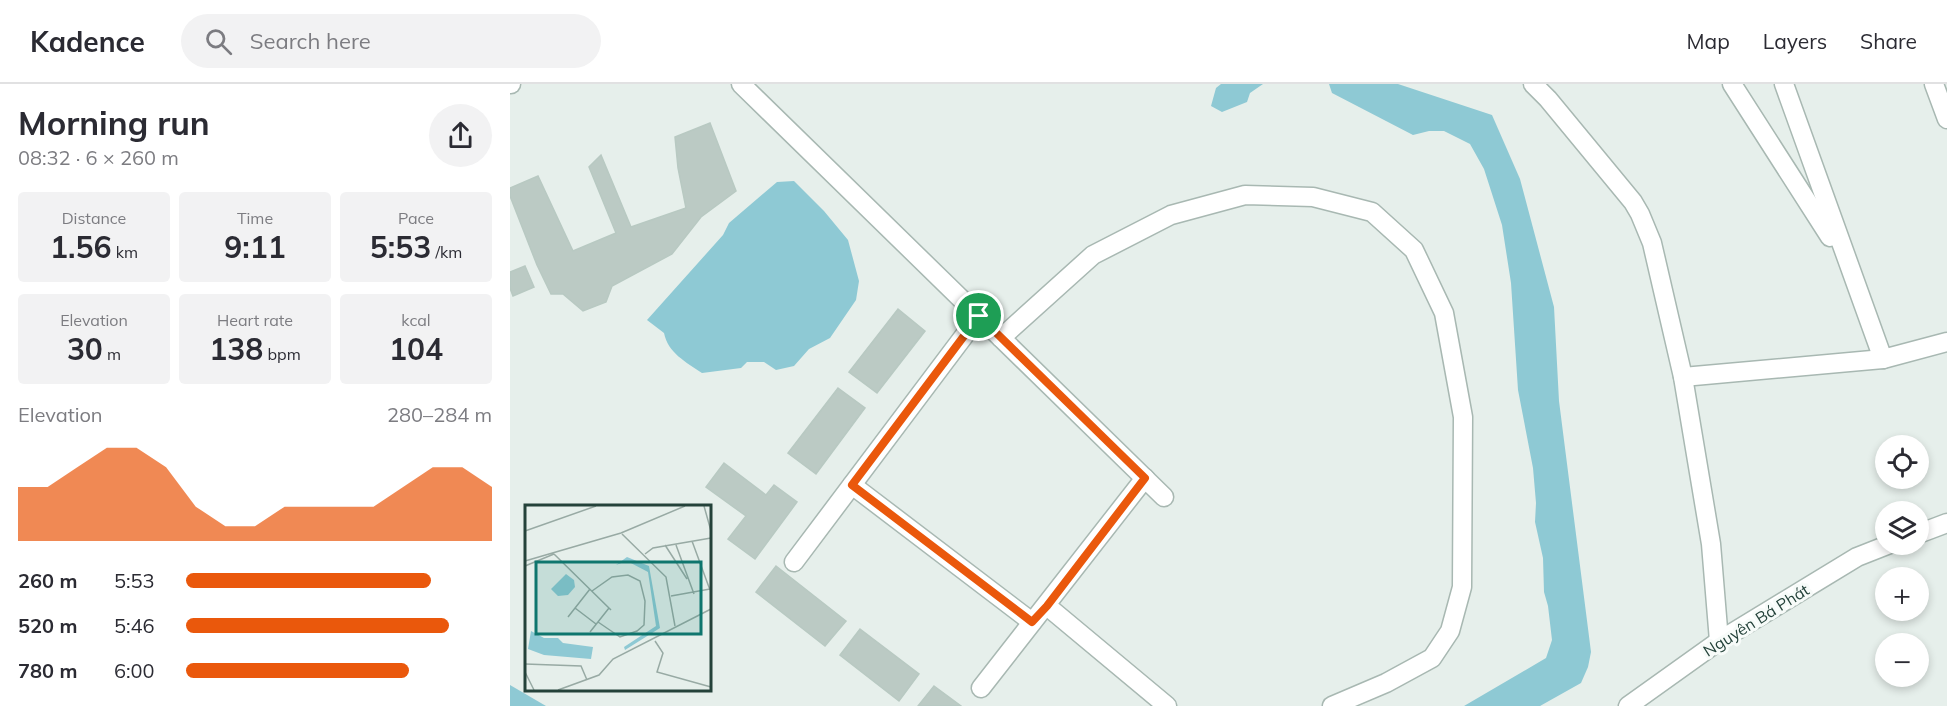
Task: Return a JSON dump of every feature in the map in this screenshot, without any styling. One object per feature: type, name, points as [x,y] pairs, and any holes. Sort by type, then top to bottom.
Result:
[{"type":"street","points":[[741,84],[1164,497]]},
{"type":"street","points":[[1533,84],[1633,202],[1652,243],[1683,377],[1711,544],[1719,641]]},
{"type":"street","points":[[1732,84],[1848,264]]},
{"type":"street","points":[[1784,84],[1882,359]]},
{"type":"street","points":[[1934,84],[1947,119]]},
{"type":"street","points":[[1001,338],[1093,255],[1171,215],[1245,195],[1313,197],[1372,212],[1414,250],[1444,313],[1463,417],[1462,587],[1450,631],[1432,658],[1386,684],[1332,706]]},
{"type":"street","points":[[794,562],[979,316]]},
{"type":"street","points":[[1683,377],[1882,359],[1947,342]]},
{"type":"street","points":[[981,688],[1145,478]]},
{"type":"street","points":[[852,485],[1032,622]]},
{"type":"street","points":[[1929,530],[1947,523]]},
{"type":"street","name":"Nguyên Bá Phát","points":[[1628,706],[1719,641],[1857,557],[1875,550]]},
{"type":"street","points":[[1047,606],[1167,706]]},
{"type":"water","points":[[1221,84],[1263,84],[1250,93],[1247,102],[1222,112],[1211,106],[1216,88]]},
{"type":"water","points":[[1329,84],[1398,84],[1492,115],[1520,179],[1554,307],[1559,401],[1591,652],[1581,683],[1540,706],[1464,706],[1546,658],[1552,640],[1544,592],[1543,558],[1535,522],[1533,468],[1518,390],[1511,283],[1502,225],[1484,169],[1470,144],[1444,131],[1429,131],[1413,135],[1332,93]]},
{"type":"water","points":[[794,181],[824,211],[848,240],[859,281],[856,300],[830,338],[809,349],[794,366],[776,370],[764,362],[747,362],[741,368],[702,373],[678,356],[669,346],[664,333],[647,320],[723,235],[729,223],[777,182]]},
{"type":"water","points":[[510,685],[546,706],[510,706]]},
{"type":"building","points":[[710,123],[736,191],[701,217],[672,254],[612,286],[606,302],[583,311],[563,294],[551,294],[510,196],[510,188],[538,176],[573,251],[616,233],[589,167],[601,155],[631,227],[686,208],[675,137]]},
{"type":"building","points":[[525,266],[534,287],[513,296],[510,288],[510,272]]},
{"type":"building","points":[[898,309],[925,331],[877,393],[849,372]]},
{"type":"building","points":[[838,388],[865,408],[816,474],[788,453]]},
{"type":"building","points":[[724,463],[766,495],[774,485],[797,502],[755,559],[728,539],[746,516],[706,487]]},
{"type":"building","points":[[776,566],[846,621],[825,646],[756,592]]},
{"type":"building","points":[[860,629],[919,674],[899,701],[840,655]]},
{"type":"building","points":[[934,686],[961,706],[918,706]]},
{"type":"route","points":[[979,316],[1145,478],[1047,606],[1032,622],[852,485],[979,316]]}]
